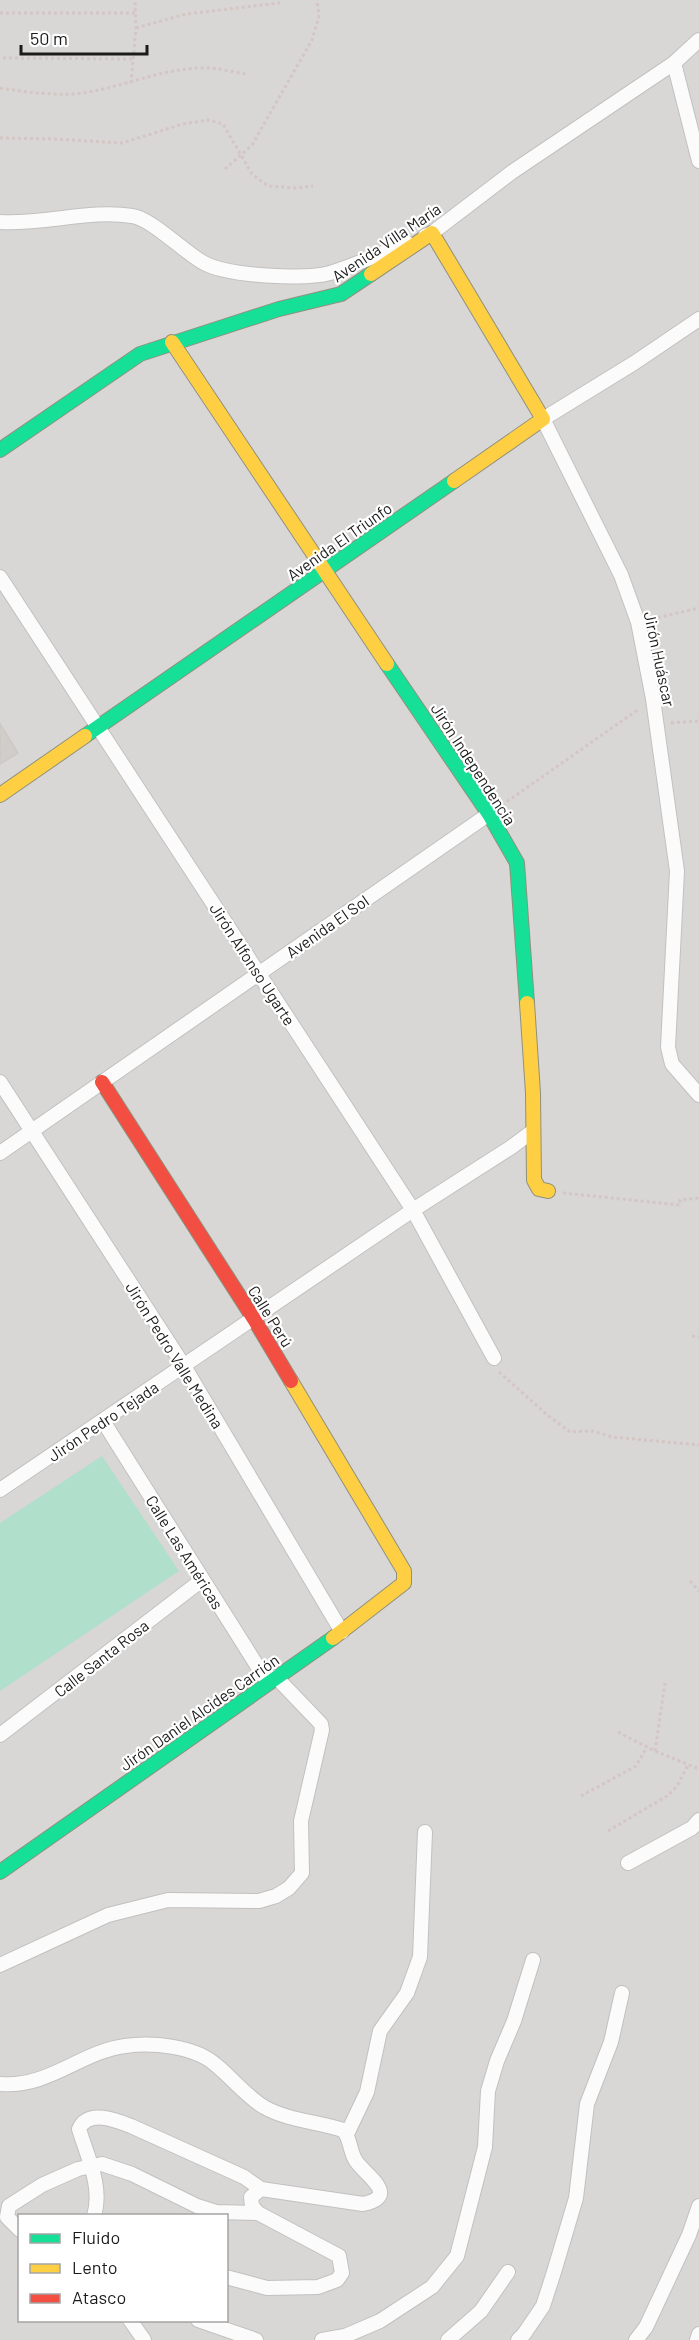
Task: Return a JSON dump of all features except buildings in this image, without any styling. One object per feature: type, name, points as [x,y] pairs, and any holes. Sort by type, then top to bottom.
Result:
[{"type":"street","name":"Avenida Villa María","points":[[0,450],[140,354],[279,309],[341,294],[432,233],[512,172],[674,63],[699,40]]},
{"type":"street","points":[[674,63],[699,161]]},
{"type":"street","points":[[0,222],[17,223],[106,215],[133,216],[145,220],[205,264],[250,275],[288,276],[328,274],[432,233]]},
{"type":"street","name":"Jirón Huáscar","points":[[432,233],[543,418],[621,575],[638,622],[653,699],[677,871],[668,1047],[672,1064],[699,1095]]},
{"type":"street","name":"Avenida El Triunfo","points":[[0,795],[543,418],[634,363],[699,319]]},
{"type":"street","name":"Jirón Independencia","points":[[172,342],[324,572],[489,813],[517,863],[533,1094],[534,1180],[539,1189],[548,1191]]},
{"type":"street","name":"Jirón Alfonso Ugarte","points":[[0,577],[413,1210],[494,1358]]},
{"type":"street","name":"Avenida El Sol","points":[[0,1153],[489,813]]},
{"type":"street","name":"Jirón Pedro Valle Medina","points":[[0,1082],[184,1366],[342,1632]]},
{"type":"street","name":"Calle Perú","points":[[102,1082],[254,1319],[404,1571]]},
{"type":"street","points":[[413,1210],[533,1131]]},
{"type":"street","name":"Jirón Pedro Tejada","points":[[0,1490],[413,1210]]},
{"type":"street","name":"Calle Las Américas","points":[[0,1965],[108,1915],[168,1900],[259,1901],[276,1896],[289,1888],[302,1873],[301,1821],[322,1730],[321,1724],[272,1680],[202,1580],[103,1421]]},
{"type":"street","name":"Jirón Daniel Alcides Carrión","points":[[0,1872],[342,1632],[404,1583],[404,1571]]},
{"type":"street","name":"Calle Santa Rosa","points":[[0,1735],[202,1580]]},
{"type":"street","points":[[628,1863],[692,1828],[699,1820]]},
{"type":"street","points":[[94,2214],[97,2194],[95,2180],[89,2166],[80,2129],[82,2123],[88,2119],[99,2118],[112,2119],[244,2177],[261,2189],[363,2204],[374,2202],[379,2196],[379,2189],[376,2182],[356,2162],[347,2134],[369,2084],[380,2031],[407,1993],[420,1957],[425,1832]]},
{"type":"street","points":[[322,2340],[345,2336],[380,2321],[432,2287],[457,2256],[485,2147],[488,2091],[497,2061],[514,2021],[533,1960]]},
{"type":"street","points":[[518,2340],[543,2306],[554,2272],[576,2198],[587,2104],[611,2042],[622,1993]]},
{"type":"street","points":[[0,2084],[14,2085],[32,2082],[59,2073],[111,2049],[127,2045],[189,2049],[214,2063],[263,2106],[284,2117],[336,2128],[347,2134]]},
{"type":"street","points":[[18,2228],[7,2217],[9,2206],[42,2185],[78,2169],[102,2164],[132,2174],[197,2206],[216,2212],[258,2213]]},
{"type":"street","points":[[228,2278],[267,2288],[318,2287],[337,2280],[342,2273],[339,2256],[258,2213],[252,2206],[251,2198],[261,2189]]},
{"type":"street","points":[[636,2340],[651,2317],[689,2235],[699,2206]]},
{"type":"street","points":[[448,2340],[481,2311],[508,2272]]},
{"type":"street","points":[[131,2322],[144,2340]]},
{"type":"street","points":[[204,2322],[256,2340]]},
{"type":"street","points":[[697,2340],[699,2334]]},
{"type":"path","points":[[131,83],[136,28],[135,0]]},
{"type":"path","points":[[136,28],[186,14],[279,3],[279,0]]},
{"type":"path","points":[[225,170],[252,145],[312,40],[319,16],[317,0]]},
{"type":"path","points":[[0,13],[136,12]]},
{"type":"path","points":[[3,58],[134,59]]},
{"type":"path","points":[[0,88],[35,94],[75,94],[131,83],[164,72],[202,68],[246,74]]},
{"type":"path","points":[[0,138],[122,143],[183,124],[209,120],[223,124],[243,154],[252,174],[268,186],[294,188],[313,186]]},
{"type":"path","points":[[638,622],[699,608]]},
{"type":"path","points":[[489,813],[653,699]]},
{"type":"path","points":[[657,725],[699,721]]},
{"type":"path","points":[[548,1191],[680,1205],[680,1200],[699,1198]]},
{"type":"path","points":[[692,1336],[699,1337]]},
{"type":"path","points":[[494,1358],[498,1371],[570,1432],[592,1431],[612,1437],[699,1445]]},
{"type":"path","points":[[690,1581],[699,1591]]},
{"type":"path","points":[[655,1751],[665,1683]]},
{"type":"path","points":[[618,1732],[655,1751],[699,1769]]},
{"type":"path","points":[[581,1796],[636,1766],[647,1747]]},
{"type":"path","points":[[608,1831],[667,1796],[676,1786],[688,1765]]},
{"type":"shaded area","points":[[0,0],[699,0],[699,2340],[0,2340]]},
{"type":"green space","points":[[102,1456],[179,1571],[0,1691],[0,1523]]},
{"type":"traffic: fast","points":[[0,450],[140,354],[279,309],[341,294],[371,274]]},
{"type":"traffic: fast","points":[[85,736],[454,481]]},
{"type":"traffic: fast","points":[[387,664],[489,814],[517,863],[527,1003]]},
{"type":"traffic: fast","points":[[0,1872],[333,1638]]},
{"type":"traffic: slow","points":[[371,274],[432,233],[543,419],[454,481]]},
{"type":"traffic: slow","points":[[172,342],[387,664]]},
{"type":"traffic: slow","points":[[0,795],[85,736]]},
{"type":"traffic: slow","points":[[527,1003],[533,1093],[534,1180],[539,1189],[548,1191]]},
{"type":"traffic: slow","points":[[291,1381],[404,1571],[404,1583],[333,1638]]},
{"type":"traffic: jam","points":[[102,1082],[254,1319],[291,1381]]}]
